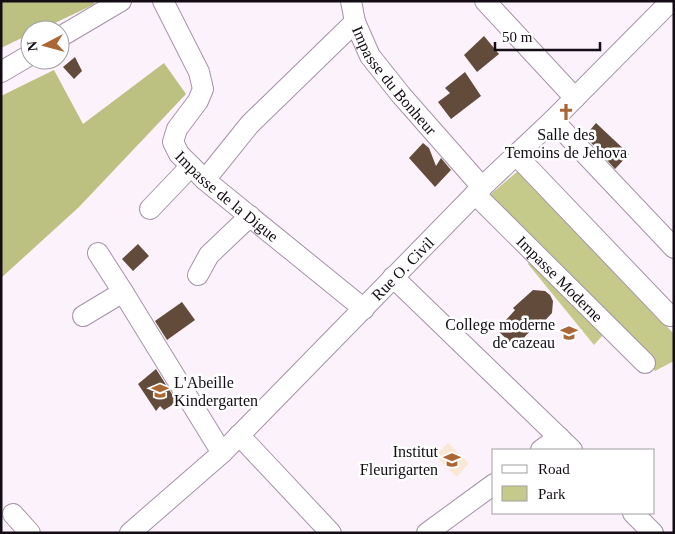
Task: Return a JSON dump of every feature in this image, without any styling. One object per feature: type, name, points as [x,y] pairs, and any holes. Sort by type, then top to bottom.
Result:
[{"type":"street","points":[[70,31],[121,1]]},
{"type":"street","name":"Impasse de la Digue","points":[[163,1],[198,72],[203,89],[198,101],[177,129],[173,142],[179,154],[198,173],[364,308]]},
{"type":"street","points":[[351,1],[355,22]]},
{"type":"street","points":[[485,1],[575,98]]},
{"type":"street","name":"Rue O. Civil","points":[[130,533],[222,453],[393,277],[671,1]]},
{"type":"street","name":"Impasse du Bonheur","points":[[150,209],[198,173],[355,22],[370,56],[479,191]]},
{"type":"street","points":[[1,72],[20,61]]},
{"type":"street","points":[[553,120],[674,248]]},
{"type":"street","points":[[516,155],[670,316]]},
{"type":"street","name":"Impasse Moderne","points":[[479,191],[645,363]]},
{"type":"street","points":[[198,275],[209,255],[250,216]]},
{"type":"street","points":[[98,253],[222,453]]},
{"type":"street","points":[[393,277],[565,444]]},
{"type":"street","points":[[83,316],[123,292]]},
{"type":"street","points":[[239,435],[331,533]]},
{"type":"street","points":[[545,449],[565,444]]},
{"type":"street","points":[[426,533],[492,485]]},
{"type":"street","points":[[12,514],[30,533]]},
{"type":"street","points":[[634,514],[653,533]]},
{"type":"shaded area","name":"Institut Fleurigarten","points":[[448,443],[469,463],[457,477],[435,456]]},
{"type":"green space","points":[[1,1],[92,1],[95,4],[61,20],[20,20],[20,39],[1,48]]},
{"type":"green space","points":[[164,63],[186,94],[79,207],[1,278],[1,96],[54,70],[83,124]]},
{"type":"green space","points":[[518,171],[674,334],[674,361],[655,371],[612,325],[594,345],[528,264],[533,256],[484,200]]},
{"type":"building","points":[[484,36],[499,54],[477,72],[464,55]]},
{"type":"building","points":[[75,57],[82,71],[74,79],[66,70],[70,70],[70,61]]},
{"type":"building","points":[[465,72],[481,96],[451,119],[438,102],[450,93],[445,88]]},
{"type":"building","points":[[596,123],[629,154],[615,169],[585,136]]},
{"type":"building","points":[[423,143],[429,148],[436,166],[441,158],[451,170],[435,187],[409,158]]},
{"type":"building","points":[[138,244],[149,256],[133,271],[122,259]]},
{"type":"building","points":[[533,290],[545,291],[550,295],[553,301],[552,313],[536,330],[533,328],[515,347],[497,330],[515,310],[513,308]]},
{"type":"building","points":[[182,302],[195,320],[167,340],[155,321]]},
{"type":"building","name":"L'Abeille Kindergarten","points":[[156,369],[177,402],[164,410],[160,406],[156,411],[138,384]]},
{"type":"place","name":"Salle des Temoins de Jehova","points":[[566,112]]},
{"type":"place","name":"College moderne de cazeau","points":[[569,333]]},
{"type":"place","name":"L'Abeille Kindergarten","points":[[160,391]]},
{"type":"place","name":"Institut Fleurigarten","points":[[452,460]]}]
